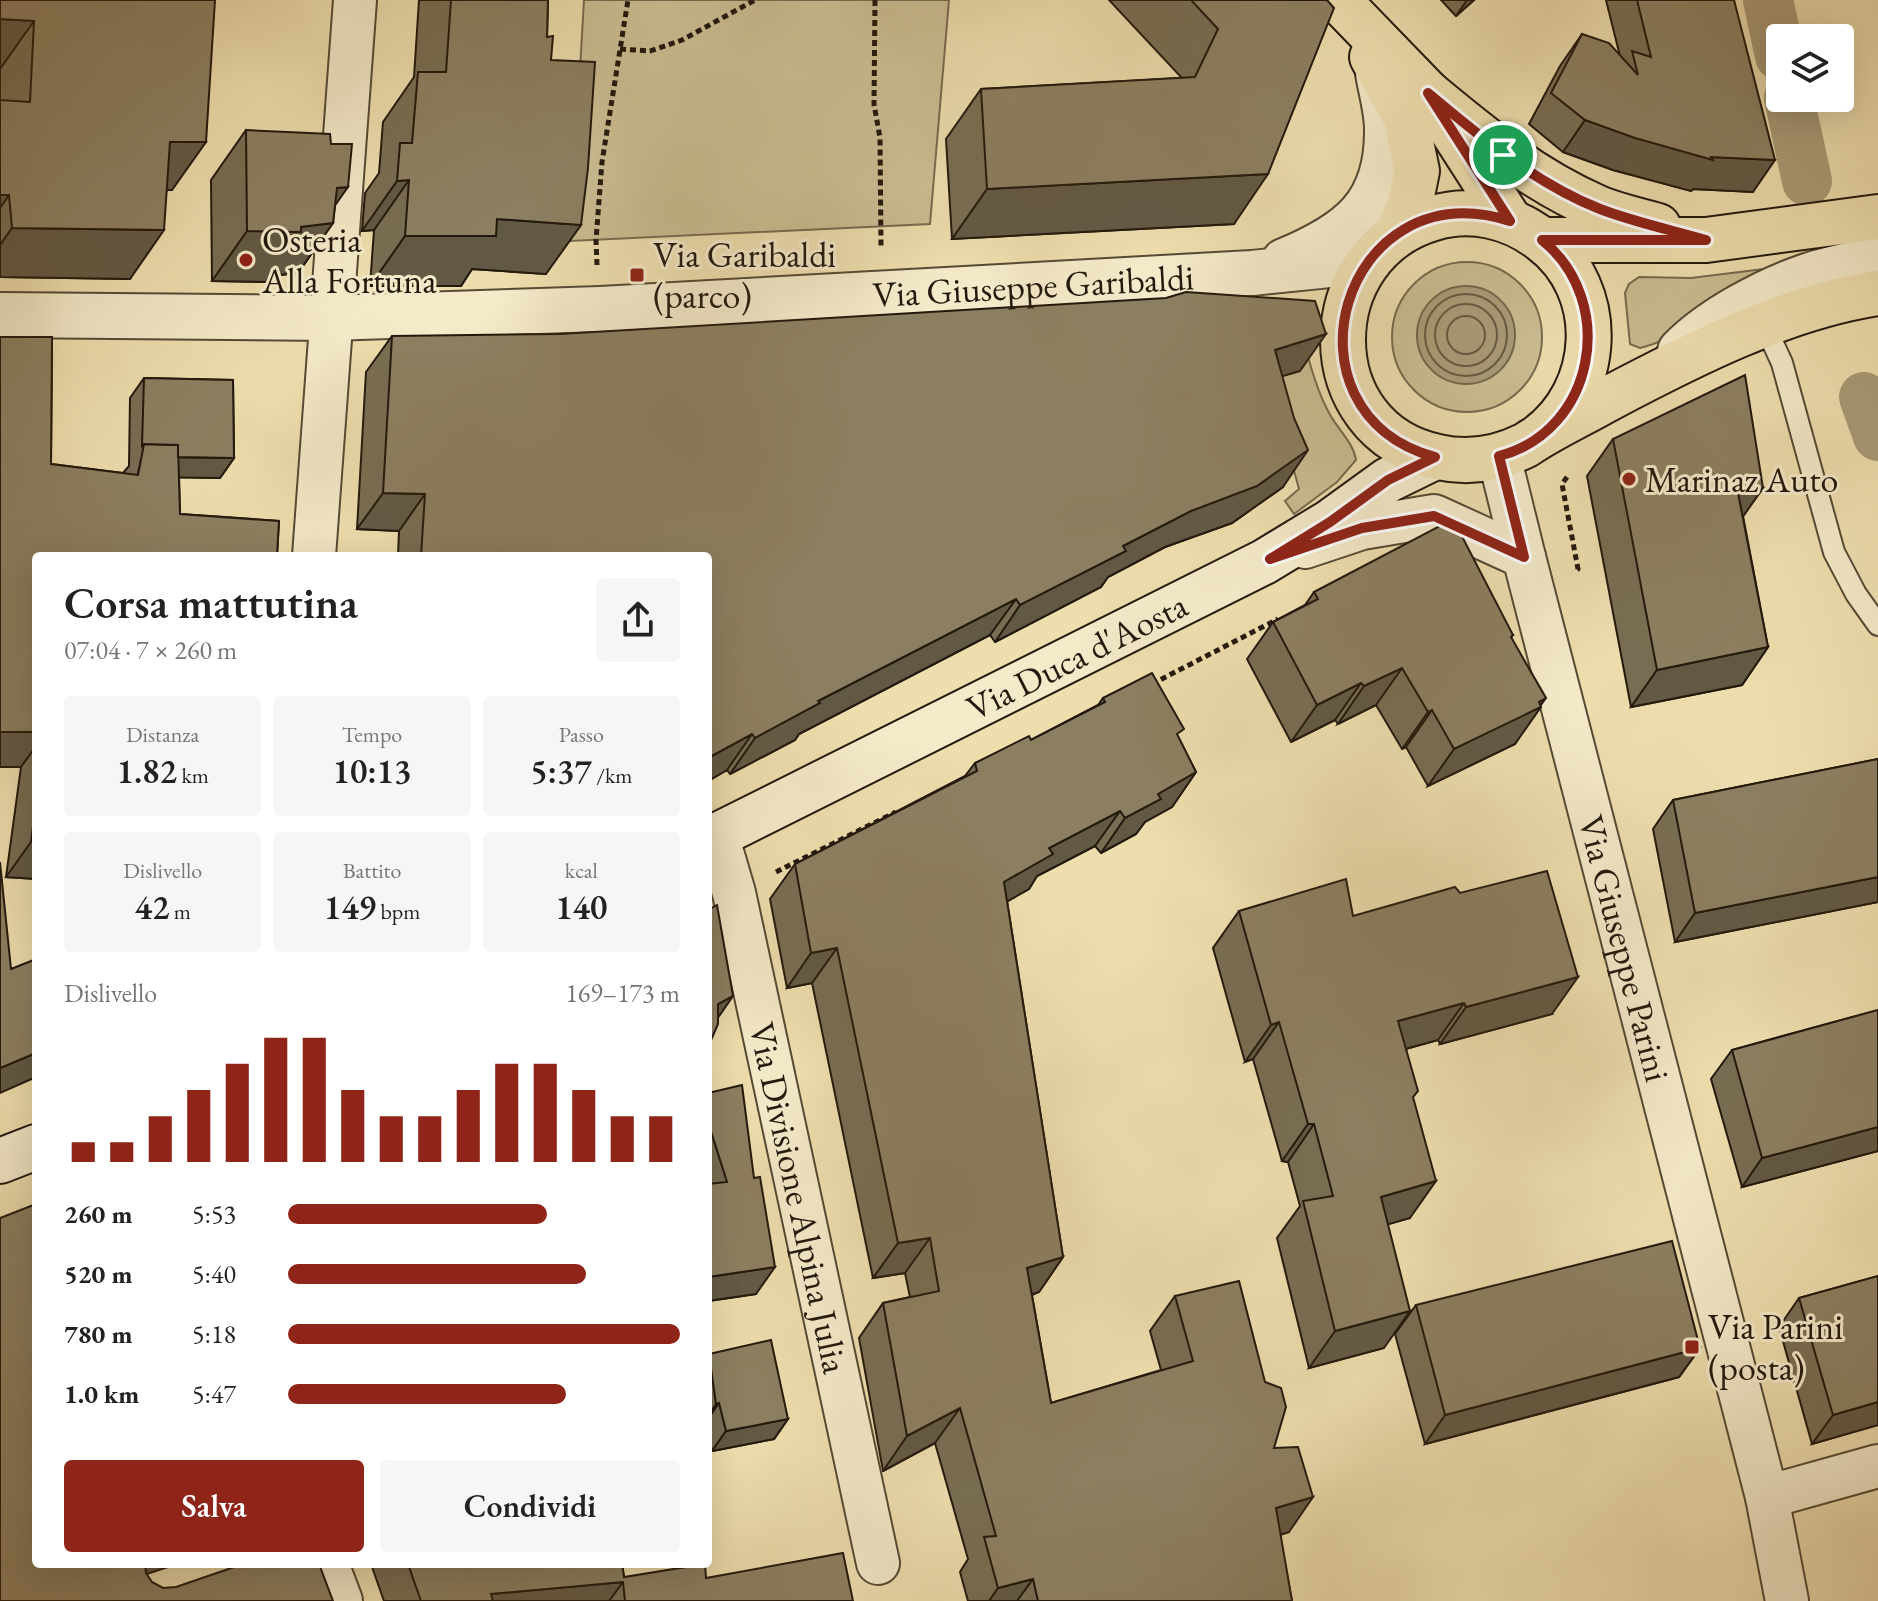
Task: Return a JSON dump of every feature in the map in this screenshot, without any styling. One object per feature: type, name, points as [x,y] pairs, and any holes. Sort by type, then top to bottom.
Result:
[{"type":"main road","points":[[1338,0],[1406,118],[1417,171],[1410,205],[1354,284],[1344,318],[1342,346],[1348,374],[1359,400],[1378,425],[1405,445],[1435,457],[1472,461],[1518,447],[1658,372],[1765,326],[1792,315],[1878,293]]},
{"type":"main road","points":[[1338,0],[1428,93],[1503,155],[1552,186],[1601,209],[1706,240]]},
{"type":"main road","points":[[1428,93],[1526,231]]},
{"type":"main road","points":[[1383,247],[1431,218],[1454,214],[1486,215],[1526,231],[1562,258],[1576,281],[1586,307],[1590,336],[1586,366],[1576,392],[1558,420],[1518,447]]},
{"type":"main road","points":[[1526,231],[1706,240],[1878,217]]},
{"type":"street","points":[[314,552],[355,0]]},
{"type":"street","points":[[1252,273],[1318,247],[1358,219],[1381,183],[1387,128],[1377,67]]},
{"type":"street","name":"Via Giuseppe Garibaldi","points":[[0,315],[330,318],[886,295],[1252,273],[1383,247]]},
{"type":"street","points":[[1658,372],[1692,338],[1748,303],[1810,275],[1878,258]]},
{"type":"street","name":"Via Giuseppe Parini","points":[[1518,447],[1524,557],[1767,1497],[1787,1601]]},
{"type":"street","name":"Via Duca d'Aosta","points":[[712,837],[1270,559],[1330,522],[1388,480],[1435,457]]},
{"type":"street","points":[[1270,559],[1362,528],[1434,516],[1524,557]]},
{"type":"street","name":"Via Divisione Alpina Julia","points":[[712,837],[734,893],[878,1563]]},
{"type":"street","points":[[0,1161],[32,1149]]},
{"type":"street","points":[[1767,1497],[1878,1466]]},
{"type":"street","points":[[329,1568],[341,1601]]},
{"type":"lane","points":[[1765,326],[1782,363],[1834,552],[1856,594],[1878,625]]},
{"type":"path","points":[[600,309],[596,240],[602,162],[628,0]]},
{"type":"path","points":[[620,49],[650,51],[682,40],[755,0]]},
{"type":"path","points":[[875,0],[874,104],[880,138],[879,226],[886,295]]},
{"type":"path","points":[[1568,475],[1562,484],[1578,569]]},
{"type":"path","points":[[1151,685],[1290,613]]},
{"type":"path","points":[[734,893],[901,810]]},
{"type":"shaded area","points":[[584,0],[949,0],[930,224],[570,241]]},
{"type":"shaded area","points":[[1467,262],[1496,268],[1520,284],[1536,308],[1542,337],[1536,366],[1520,390],[1496,406],[1467,412],[1438,406],[1414,390],[1398,366],[1392,337],[1398,308],[1414,284],[1438,268]]},
{"type":"shaded area","points":[[1772,268],[1709,314],[1674,335],[1640,348],[1630,344],[1625,293],[1629,284],[1639,277],[1691,278]]},
{"type":"shaded area","points":[[1306,350],[1324,404],[1356,460],[1337,482],[1294,514],[1285,501],[1299,489],[1269,380]]},
{"type":"water","points":[[1466,286],[1485,289],[1501,300],[1512,316],[1515,335],[1512,354],[1501,370],[1485,381],[1466,384],[1447,381],[1431,370],[1420,354],[1417,335],[1420,316],[1431,300],[1447,289]]},
{"type":"building","points":[[0,0],[215,0],[206,142],[170,142],[164,230],[12,228],[9,195],[0,195],[0,100],[30,102],[34,21],[0,19]]},
{"type":"building","points":[[451,0],[548,0],[547,37],[553,36],[551,60],[595,62],[581,225],[497,219],[496,236],[405,236],[409,180],[397,181],[400,143],[412,143],[418,72],[446,72]]},
{"type":"building","points":[[1191,0],[1327,0],[1334,8],[1268,174],[987,189],[981,89],[1195,77],[1218,29]]},
{"type":"building","points":[[1637,0],[1734,0],[1775,160],[1711,157],[1713,160],[1635,138],[1585,120],[1551,93],[1582,34],[1609,43],[1638,75],[1632,51],[1651,57]]},
{"type":"building","points":[[246,130],[330,134],[331,144],[352,144],[348,187],[337,188],[333,223],[301,227],[301,232],[247,231]]},
{"type":"building","points":[[1186,292],[1315,301],[1326,334],[1275,350],[1294,418],[1308,450],[1257,486],[1191,511],[1123,546],[1126,551],[1020,605],[1016,599],[818,701],[820,703],[755,738],[752,734],[712,756],[712,552],[421,552],[425,494],[383,493],[392,336],[560,334],[1166,298]]},
{"type":"building","points":[[0,337],[52,337],[51,464],[138,475],[144,444],[178,445],[180,514],[279,521],[277,552],[32,552],[32,732],[0,732]]},
{"type":"building","points":[[1745,375],[1763,488],[1738,493],[1768,647],[1657,670],[1613,439]]},
{"type":"building","points":[[144,378],[233,380],[234,458],[178,457],[178,445],[142,446]]},
{"type":"building","points":[[1453,519],[1513,635],[1511,637],[1546,698],[1539,702],[1541,707],[1454,749],[1432,710],[1428,712],[1402,668],[1364,686],[1361,683],[1317,705],[1273,622],[1318,599],[1314,592]]},
{"type":"building","points":[[1152,673],[1184,729],[1177,734],[1196,772],[1158,794],[1161,799],[1125,818],[1120,811],[1049,848],[1053,854],[1004,882],[1063,1257],[1027,1268],[1051,1403],[1193,1361],[1175,1296],[1239,1281],[1265,1382],[1281,1388],[1286,1407],[1274,1448],[1298,1447],[1313,1497],[1276,1508],[1292,1601],[1038,1601],[1033,1579],[998,1588],[984,1537],[996,1536],[960,1408],[907,1436],[883,1303],[939,1291],[930,1238],[898,1243],[837,948],[811,953],[795,864],[977,771],[975,763],[1029,736],[1031,740],[1105,702],[1103,698]]},
{"type":"building","points":[[1878,759],[1878,877],[1695,913],[1673,800]]},
{"type":"building","points":[[0,862],[11,969],[32,961],[32,1055],[0,1068]]},
{"type":"building","points":[[1547,871],[1578,977],[1466,1007],[1464,1003],[1398,1021],[1418,1091],[1413,1097],[1436,1181],[1381,1197],[1410,1311],[1335,1331],[1303,1201],[1333,1196],[1314,1124],[1308,1124],[1279,1022],[1271,1025],[1239,911],[1346,879],[1353,916],[1455,887],[1460,893]]},
{"type":"building","points":[[717,905],[733,996],[718,1004],[718,1024],[712,1038],[712,908]]},
{"type":"building","points":[[1878,1010],[1878,1127],[1762,1158],[1732,1050]]},
{"type":"building","points":[[742,1085],[754,1178],[760,1177],[775,1267],[712,1276],[712,1184],[727,1182],[712,1135],[712,1092]]},
{"type":"building","points":[[32,1206],[32,1568],[145,1568],[152,1582],[163,1588],[176,1587],[231,1568],[321,1568],[333,1601],[0,1601],[0,1218]]},
{"type":"building","points":[[1672,1241],[1700,1348],[1445,1415],[1416,1305]]},
{"type":"building","points":[[1878,1276],[1878,1402],[1833,1415],[1799,1298]]},
{"type":"building","points":[[771,1340],[788,1419],[726,1431],[719,1403],[716,1404],[712,1353]]},
{"type":"building","points":[[843,1553],[853,1601],[625,1601],[623,1582],[491,1594],[493,1601],[421,1601],[409,1568],[623,1568],[624,1577],[680,1568],[705,1568],[706,1578]]},
{"type":"waterway","points":[[1768,0],[1773,24]]},
{"type":"waterway","points":[[1792,112],[1807,181]]},
{"type":"waterway","points":[[1864,397],[1878,436]]},
{"type":"place","name":"Osteria Alla Fortuna","points":[[246,260]]},
{"type":"place","name":"Via Garibaldi (parco)","points":[[637,275]]},
{"type":"place","name":"Marinaz Auto","points":[[1629,479]]},
{"type":"place","name":"Via Parini (posta)","points":[[1692,1347]]},
{"type":"route","points":[[1428,93],[1503,155],[1552,186],[1601,209],[1706,240],[1542,240],[1562,258],[1576,281],[1586,307],[1590,336],[1587,362],[1571,403],[1551,427],[1533,441],[1499,456],[1524,557],[1434,516],[1362,528],[1270,559],[1330,522],[1388,480],[1435,457],[1398,441],[1365,410],[1350,381],[1342,346],[1347,301],[1358,275],[1390,239],[1415,224],[1449,214],[1477,214],[1510,221],[1428,93]]}]
